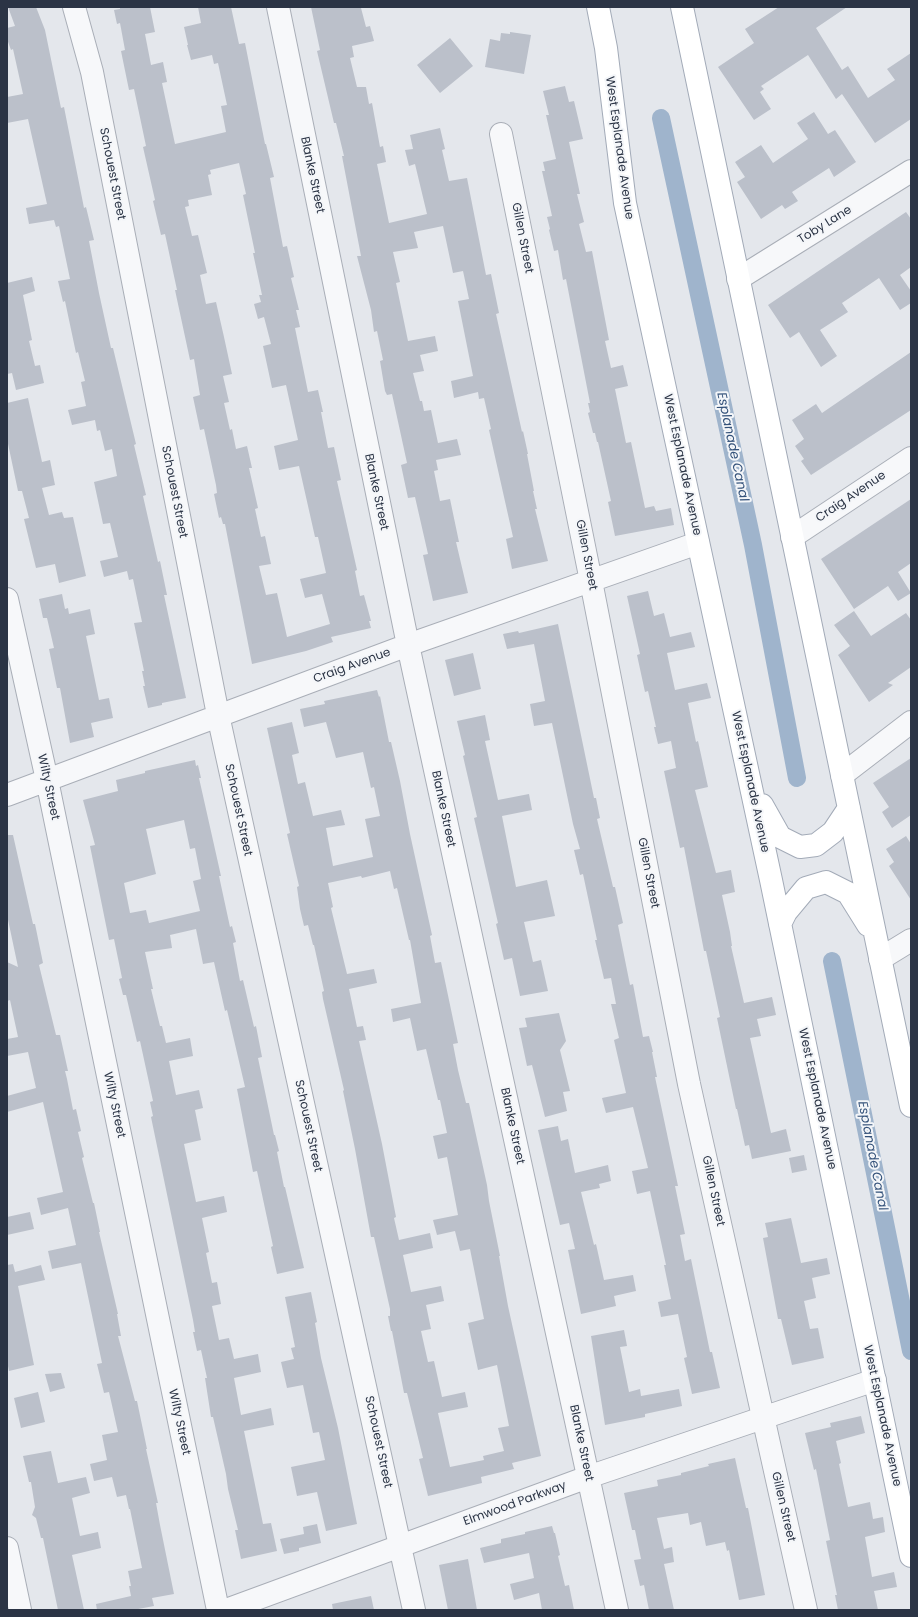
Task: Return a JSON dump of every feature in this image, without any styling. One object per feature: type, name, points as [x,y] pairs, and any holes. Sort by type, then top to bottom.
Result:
[{"type":"main road","points":[[600,17],[613,7]]},
{"type":"main road","points":[[672,7],[690,45]]},
{"type":"main road","points":[[682,7],[911,1106]]},
{"type":"main road","name":"West Esplanade Avenue","points":[[600,17],[625,203],[750,781],[911,1556]]},
{"type":"main road","points":[[750,781],[780,837],[800,847],[816,845],[833,832],[849,808]]},
{"type":"main road","points":[[780,924],[786,912],[806,888],[826,882],[848,893],[875,936]]},
{"type":"street","name":"Schouest Street","points":[[74,7],[93,80],[218,715],[414,1610]]},
{"type":"street","name":"Blanke Street","points":[[278,7],[408,645],[617,1610]]},
{"type":"street","name":"Gillen Street","points":[[501,134],[591,581],[689,1084],[806,1610]]},
{"type":"street","name":"Toby Lane","points":[[738,279],[911,170]]},
{"type":"street","name":"Craig Avenue","points":[[792,537],[911,458]]},
{"type":"street","name":"Craig Avenue","points":[[7,795],[408,645],[698,542]]},
{"type":"street","name":"Wilty Street","points":[[7,600],[47,780],[218,1610]]},
{"type":"street","points":[[842,775],[911,722]]},
{"type":"street","points":[[880,959],[911,940]]},
{"type":"street","name":"Elmwood Parkway","points":[[226,1610],[588,1477],[875,1380]]},
{"type":"street","points":[[7,1548],[20,1610]]},
{"type":"building","points":[[8,7],[36,7],[45,30],[61,108],[64,107],[84,208],[86,207],[94,240],[89,241],[99,293],[111,348],[113,348],[136,444],[134,445],[146,495],[143,496],[158,562],[160,561],[167,595],[164,595],[186,698],[162,703],[162,705],[148,708],[143,686],[145,686],[142,671],[144,671],[134,623],[142,622],[133,579],[129,580],[127,571],[104,577],[100,561],[118,557],[110,523],[103,524],[94,482],[117,476],[112,449],[105,451],[100,430],[97,431],[95,420],[72,425],[68,410],[86,406],[81,382],[85,381],[78,352],[76,353],[65,301],[63,302],[58,281],[70,279],[59,226],[56,227],[54,220],[29,224],[26,208],[47,204],[28,119],[7,123],[7,97],[23,94],[13,49],[11,50],[7,39],[7,28],[15,26]]},
{"type":"building","points":[[120,7],[150,7],[155,32],[145,34],[151,65],[163,62],[167,82],[162,83],[175,144],[226,132],[221,106],[227,105],[218,63],[214,64],[212,55],[191,60],[184,27],[201,23],[198,7],[231,7],[239,44],[245,43],[265,144],[274,177],[270,178],[283,247],[287,246],[294,277],[291,278],[299,310],[296,310],[300,327],[295,328],[308,392],[318,390],[328,448],[334,447],[341,480],[337,481],[357,570],[355,571],[360,596],[364,595],[371,621],[369,621],[371,628],[331,637],[333,642],[306,651],[252,664],[225,524],[223,524],[221,517],[219,518],[214,494],[217,493],[216,485],[204,429],[200,430],[193,397],[200,395],[194,359],[190,360],[165,234],[161,235],[153,201],[155,200],[143,147],[146,146],[134,89],[129,90],[121,51],[125,50],[120,23],[117,24],[114,10],[120,9]],"holes":[[[239,163],[246,194],[243,195],[262,295],[259,295],[261,302],[254,304],[258,319],[264,317],[271,344],[263,346],[272,388],[286,385],[298,440],[274,446],[279,470],[299,466],[315,537],[318,537],[326,573],[300,579],[305,598],[322,594],[330,624],[287,637],[277,593],[266,595],[259,566],[271,564],[265,536],[261,537],[255,509],[258,508],[249,468],[252,468],[247,446],[236,449],[232,429],[230,430],[224,403],[229,402],[223,376],[232,374],[216,302],[206,304],[200,275],[207,273],[198,235],[192,236],[185,207],[189,206],[188,200],[212,195],[208,175],[211,174],[210,170]]]},
{"type":"building","points":[[311,7],[361,8],[366,27],[370,26],[374,41],[352,46],[354,57],[350,58],[357,87],[366,87],[369,104],[372,103],[380,147],[383,146],[386,162],[377,164],[389,223],[427,214],[415,164],[409,166],[405,150],[413,149],[410,135],[440,128],[445,149],[442,150],[449,181],[467,178],[486,275],[491,274],[499,313],[496,314],[528,454],[537,509],[535,509],[548,561],[512,569],[506,539],[513,537],[489,430],[491,429],[484,398],[479,399],[478,392],[454,398],[451,381],[473,376],[458,301],[469,299],[463,271],[453,273],[443,226],[414,232],[418,248],[393,252],[400,282],[396,283],[408,341],[435,336],[438,351],[420,355],[424,371],[413,373],[424,411],[431,410],[438,443],[457,439],[461,455],[436,460],[438,470],[434,471],[440,501],[450,499],[459,542],[456,542],[468,593],[433,601],[423,555],[428,554],[415,497],[408,498],[401,465],[407,463],[392,394],[387,395],[385,391],[380,361],[383,360],[377,331],[374,332],[371,310],[357,256],[361,256],[342,156],[344,156],[336,123],[334,123],[317,51],[320,50]]},
{"type":"building","points":[[779,7],[847,7],[816,28],[842,70],[848,66],[868,98],[895,80],[887,69],[911,53],[911,119],[875,143],[842,94],[836,99],[808,55],[761,86],[764,89],[760,92],[771,109],[754,120],[718,67],[754,43],[745,29]]},
{"type":"building","points":[[510,32],[531,35],[524,74],[485,67],[490,39],[500,41],[501,33],[510,34]]},
{"type":"building","points":[[450,38],[473,66],[440,93],[417,65]]},
{"type":"building","points":[[565,86],[569,102],[574,101],[583,139],[569,142],[580,194],[577,194],[584,222],[579,224],[586,252],[592,251],[609,340],[605,341],[611,368],[623,365],[628,386],[615,389],[626,443],[631,442],[645,508],[654,506],[656,511],[671,508],[674,525],[615,536],[608,502],[611,501],[598,442],[595,433],[593,433],[588,413],[590,412],[588,403],[590,403],[566,279],[563,280],[558,250],[554,251],[547,217],[552,216],[542,171],[545,171],[543,162],[556,159],[546,115],[549,115],[543,91]]},
{"type":"building","points":[[814,112],[828,134],[835,130],[856,162],[834,177],[829,168],[792,192],[798,201],[785,209],[782,205],[761,219],[737,182],[745,177],[735,162],[761,145],[773,163],[808,139],[797,123]]},
{"type":"building","points":[[906,212],[911,219],[911,267],[900,275],[911,291],[911,303],[900,310],[879,278],[842,303],[848,312],[820,330],[837,356],[821,367],[799,332],[790,338],[768,305]]},
{"type":"building","points":[[32,277],[35,291],[23,295],[32,340],[29,341],[35,366],[40,365],[44,383],[16,390],[12,373],[7,374],[7,283]]},
{"type":"building","points":[[911,352],[911,410],[811,475],[801,461],[804,459],[795,446],[804,439],[792,420],[816,404],[822,413]]},
{"type":"building","points":[[28,398],[42,462],[50,460],[55,485],[42,488],[49,515],[62,512],[64,518],[73,517],[86,576],[59,583],[55,564],[36,568],[24,519],[29,518],[22,491],[18,491],[7,439],[7,403]]},
{"type":"building","points":[[911,499],[911,563],[898,572],[911,593],[898,601],[888,586],[854,609],[821,559]]},
{"type":"building","points":[[648,591],[654,616],[664,613],[670,637],[691,632],[695,647],[667,653],[675,690],[707,683],[711,698],[688,703],[696,742],[698,741],[708,787],[695,790],[716,873],[731,870],[735,892],[722,895],[730,932],[731,946],[744,1003],[772,997],[776,1015],[757,1019],[761,1036],[750,1038],[771,1133],[786,1129],[791,1151],[752,1159],[749,1145],[745,1146],[717,1018],[720,1017],[706,951],[704,951],[684,847],[680,848],[664,771],[676,768],[671,741],[658,744],[648,691],[645,692],[637,655],[640,654],[627,596]]},
{"type":"building","points":[[62,594],[65,609],[68,608],[69,614],[90,609],[95,634],[86,636],[99,700],[109,698],[113,718],[91,723],[94,737],[70,743],[60,688],[57,688],[49,649],[54,648],[47,618],[43,618],[39,599]]},
{"type":"building","points":[[854,611],[871,636],[906,613],[911,620],[911,667],[888,683],[893,685],[869,702],[838,655],[850,646],[834,625]]},
{"type":"building","points":[[558,624],[594,798],[596,798],[600,818],[597,819],[623,923],[618,925],[630,985],[633,984],[643,1037],[649,1036],[653,1052],[657,1077],[655,1077],[678,1186],[675,1186],[685,1234],[680,1235],[685,1261],[691,1259],[710,1352],[712,1352],[720,1388],[692,1394],[684,1358],[687,1357],[678,1314],[661,1317],[658,1302],[671,1299],[664,1265],[666,1265],[650,1191],[637,1194],[632,1171],[648,1168],[633,1107],[606,1113],[602,1098],[626,1093],[614,1040],[619,1038],[611,1004],[616,1004],[611,978],[604,979],[583,874],[580,875],[574,850],[580,849],[573,824],[552,723],[534,726],[530,704],[545,701],[534,644],[507,649],[503,634],[518,631],[519,633]]},
{"type":"building","points":[[473,653],[481,689],[454,696],[445,660]]},
{"type":"building","points":[[377,690],[379,697],[380,696],[389,742],[391,742],[400,781],[432,935],[430,936],[435,963],[441,962],[458,1043],[453,1044],[458,1070],[466,1103],[469,1103],[487,1185],[508,1306],[541,1456],[512,1463],[514,1469],[481,1477],[482,1483],[428,1496],[419,1459],[423,1458],[407,1393],[404,1393],[388,1316],[390,1316],[390,1309],[374,1237],[371,1237],[344,1090],[323,999],[322,992],[324,991],[314,945],[308,925],[304,926],[300,909],[297,887],[299,886],[287,834],[290,833],[267,728],[292,722],[299,753],[292,755],[298,784],[305,782],[313,816],[341,810],[345,825],[326,828],[333,866],[373,857],[365,819],[380,816],[374,787],[371,788],[363,752],[336,758],[326,722],[304,727],[300,709],[325,704],[324,701]],"holes":[[[390,871],[394,889],[397,888],[410,940],[421,1003],[391,1009],[393,1022],[410,1018],[417,1051],[426,1049],[438,1100],[440,1100],[447,1133],[433,1136],[438,1159],[447,1157],[458,1215],[433,1220],[437,1235],[455,1231],[460,1251],[470,1249],[484,1319],[468,1323],[478,1370],[497,1365],[509,1426],[498,1428],[504,1451],[483,1456],[484,1460],[450,1467],[438,1413],[468,1407],[465,1392],[442,1397],[434,1361],[428,1362],[421,1331],[431,1329],[426,1305],[444,1301],[441,1286],[411,1292],[403,1255],[433,1248],[430,1233],[399,1240],[382,1144],[359,1041],[366,1040],[363,1026],[357,1027],[349,989],[377,983],[374,969],[347,974],[331,908],[333,907],[328,883],[361,876],[362,878]]]},
{"type":"building","points":[[485,715],[490,740],[485,741],[498,800],[529,794],[532,810],[502,816],[516,887],[547,880],[555,916],[524,922],[533,962],[541,960],[548,991],[520,996],[512,958],[504,960],[496,924],[498,923],[474,818],[477,817],[463,756],[465,755],[457,721]]},
{"type":"building","points":[[911,758],[911,815],[892,828],[882,812],[889,807],[873,783]]},
{"type":"building","points":[[195,760],[196,766],[198,765],[201,778],[199,778],[221,876],[219,876],[230,927],[232,926],[236,942],[233,943],[240,981],[243,980],[254,1027],[256,1026],[262,1057],[258,1058],[274,1135],[279,1151],[277,1152],[284,1187],[304,1268],[277,1274],[271,1247],[273,1246],[257,1171],[253,1172],[237,1089],[245,1087],[214,962],[203,964],[196,929],[170,935],[172,948],[145,952],[153,989],[151,989],[160,1026],[162,1026],[166,1043],[190,1038],[193,1056],[169,1061],[176,1095],[199,1090],[203,1108],[195,1110],[201,1140],[184,1144],[196,1202],[224,1196],[227,1212],[202,1218],[209,1252],[206,1253],[212,1283],[217,1282],[221,1304],[212,1306],[219,1340],[229,1338],[234,1359],[258,1354],[261,1372],[234,1378],[241,1415],[271,1408],[274,1425],[244,1431],[263,1524],[271,1523],[277,1551],[241,1559],[235,1530],[238,1530],[213,1417],[211,1417],[205,1378],[207,1378],[201,1350],[197,1351],[193,1332],[195,1332],[193,1320],[151,1117],[153,1116],[150,1102],[153,1101],[140,1041],[137,1042],[126,995],[123,995],[119,979],[122,978],[114,939],[109,940],[90,846],[95,845],[83,800],[118,791],[116,780],[145,773],[145,771]],"holes":[[[184,820],[190,849],[195,848],[201,879],[193,881],[200,911],[149,923],[146,910],[130,913],[124,883],[156,874],[146,829]]]},
{"type":"building","points":[[7,835],[13,835],[43,963],[39,965],[56,1035],[60,1035],[68,1071],[65,1071],[73,1110],[76,1109],[81,1131],[78,1132],[84,1157],[82,1158],[94,1203],[99,1232],[118,1314],[121,1336],[118,1336],[135,1401],[137,1401],[158,1503],[156,1503],[174,1594],[152,1598],[154,1606],[133,1610],[97,1610],[96,1604],[131,1596],[128,1571],[142,1568],[126,1495],[117,1497],[112,1477],[94,1481],[90,1464],[107,1460],[102,1435],[118,1432],[109,1392],[104,1393],[97,1364],[102,1363],[81,1263],[52,1269],[48,1251],[76,1245],[68,1208],[41,1215],[37,1198],[63,1192],[43,1102],[7,1112],[7,1096],[36,1088],[28,1052],[7,1056],[7,1039],[18,1037],[10,1000],[7,1001],[7,962],[18,967],[7,915]]},
{"type":"building","points":[[906,836],[911,844],[911,900],[889,866],[894,862],[886,849]]},
{"type":"building","points":[[559,1013],[566,1041],[560,1050],[570,1091],[563,1092],[567,1111],[545,1117],[532,1065],[527,1066],[519,1028],[527,1027],[525,1018]]},
{"type":"building","points":[[558,1126],[561,1141],[568,1139],[575,1173],[608,1165],[611,1181],[599,1184],[600,1188],[581,1192],[594,1245],[596,1244],[604,1280],[633,1275],[636,1291],[614,1296],[616,1306],[581,1314],[568,1250],[575,1249],[569,1223],[560,1225],[538,1130]]},
{"type":"building","points":[[804,1155],[807,1170],[792,1173],[789,1158]]},
{"type":"building","points":[[30,1212],[34,1229],[7,1235],[7,1217]]},
{"type":"building","points":[[791,1218],[801,1263],[827,1258],[830,1274],[812,1278],[816,1298],[804,1301],[810,1329],[818,1328],[824,1358],[792,1365],[781,1319],[778,1319],[763,1238],[768,1237],[765,1223]]},
{"type":"building","points":[[13,1264],[15,1272],[41,1265],[45,1280],[18,1286],[34,1365],[9,1371],[7,1361],[7,1265]]},
{"type":"building","points":[[311,1292],[317,1322],[315,1323],[321,1358],[338,1428],[357,1524],[326,1531],[317,1492],[297,1496],[291,1467],[325,1460],[319,1432],[313,1433],[303,1385],[287,1388],[281,1362],[294,1359],[291,1348],[295,1347],[285,1297]]},
{"type":"building","points":[[624,1330],[627,1346],[620,1347],[629,1392],[640,1389],[641,1396],[679,1389],[682,1406],[645,1414],[645,1417],[605,1425],[591,1336]]},
{"type":"building","points":[[61,1373],[65,1388],[50,1392],[45,1374]]},
{"type":"building","points":[[38,1392],[45,1422],[21,1428],[14,1398]]},
{"type":"building","points":[[861,1416],[865,1433],[836,1441],[848,1507],[870,1502],[873,1519],[883,1517],[885,1532],[865,1537],[872,1577],[894,1572],[897,1587],[874,1591],[878,1610],[838,1610],[835,1595],[837,1595],[826,1541],[830,1540],[816,1469],[814,1470],[805,1433],[831,1427],[830,1423]]},
{"type":"building","points":[[51,1451],[58,1483],[86,1477],[90,1493],[72,1498],[80,1536],[98,1532],[101,1548],[72,1555],[84,1610],[58,1610],[43,1538],[41,1538],[36,1518],[32,1515],[35,1507],[31,1482],[29,1482],[23,1456]]},
{"type":"building","points":[[735,1458],[746,1508],[748,1508],[765,1595],[739,1600],[729,1550],[727,1551],[725,1542],[706,1546],[701,1522],[690,1525],[688,1513],[657,1518],[664,1549],[672,1547],[674,1562],[664,1564],[674,1610],[649,1610],[644,1585],[640,1586],[634,1560],[641,1559],[635,1530],[632,1530],[624,1493],[658,1486],[657,1480],[681,1475],[681,1473],[709,1466],[708,1464]]},
{"type":"building","points":[[317,1524],[321,1543],[299,1548],[299,1551],[284,1554],[280,1539],[304,1534],[303,1527]]},
{"type":"building","points":[[552,1526],[560,1555],[558,1556],[565,1586],[569,1585],[574,1610],[542,1610],[539,1593],[514,1600],[510,1584],[534,1578],[529,1553],[484,1563],[480,1548],[501,1543],[501,1539]]},
{"type":"building","points":[[468,1559],[477,1610],[448,1610],[439,1565]]},
{"type":"building","points":[[371,1596],[374,1610],[333,1610],[332,1604]]},
{"type":"waterway","name":"Esplanade Canal","points":[[661,118],[753,545],[797,778]]},
{"type":"waterway","name":"Esplanade Canal","points":[[832,961],[911,1351]]}]
